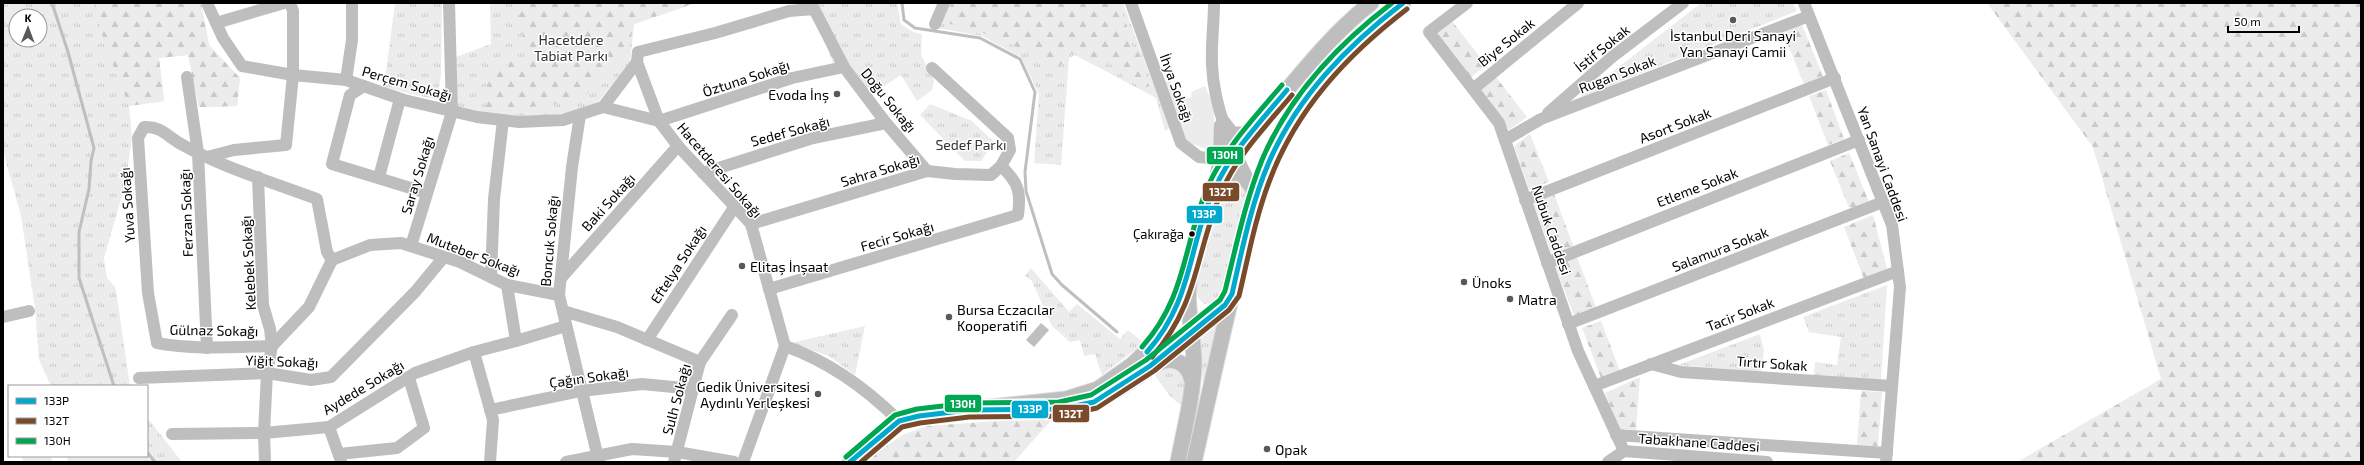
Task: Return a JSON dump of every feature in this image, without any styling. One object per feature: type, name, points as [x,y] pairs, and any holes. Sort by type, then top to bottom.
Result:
[{"type":"main road","points":[[850,462],[899,421],[919,416],[1043,402],[1082,395],[1098,389],[1132,365],[1167,329],[1184,290],[1196,240],[1215,188],[1235,154],[1332,39],[1371,3]]},
{"type":"main road","points":[[1194,462],[1232,294],[1253,211],[1277,144],[1313,88],[1354,43],[1403,3]]},
{"type":"main road","points":[[1215,188],[1230,176],[1245,178],[1251,184],[1254,196],[1253,211]]},
{"type":"main road","points":[[1178,462],[1193,384],[1192,332],[1188,290],[1196,240]]},
{"type":"main road","points":[[1188,290],[1194,306],[1200,310],[1213,311],[1220,308]]},
{"type":"main road","points":[[969,410],[1042,410],[1077,406],[1094,402],[1110,394],[1150,366],[1220,308],[1232,294]]},
{"type":"main road","points":[[1150,366],[1165,359],[1181,362],[1191,373],[1193,384]]},
{"type":"street","name":"Perçem Sokağı","points":[[207,3],[223,38],[242,66],[293,75],[346,80],[400,99],[452,112],[519,122],[563,120],[580,116],[603,107]]},
{"type":"street","points":[[216,23],[284,3]]},
{"type":"street","points":[[203,155],[286,144],[293,75],[293,11],[290,3]]},
{"type":"street","points":[[346,80],[352,40],[352,3]]},
{"type":"street","name":"Saray Sokağı","points":[[411,246],[452,112],[449,3]]},
{"type":"street","points":[[935,24],[944,3]]},
{"type":"street","name":"İhya Sokağı","points":[[1131,3],[1181,143],[1199,156],[1219,159]]},
{"type":"street","points":[[1214,3],[1211,38],[1212,67],[1218,100],[1222,118],[1235,154],[1251,184]]},
{"type":"street","name":"Nubuk Caddesi","points":[[1467,3],[1429,32],[1499,123],[1568,324],[1594,386],[1624,451]]},
{"type":"street","name":"Biye Sokak","points":[[1473,89],[1578,3]]},
{"type":"street","name":"İstif Sokak","points":[[1542,119],[1612,57],[1683,3]]},
{"type":"street","name":"Yan Sanayi Caddesi","points":[[1804,3],[1892,225],[1900,287],[1886,458]]},
{"type":"street","name":"Doğu Sokağı","points":[[637,57],[789,11],[814,9],[844,67],[886,123],[927,170]]},
{"type":"street","name":"Rugan Sokak","points":[[1505,140],[1542,119],[1810,16]]},
{"type":"street","points":[[637,57],[603,107],[658,121]]},
{"type":"street","name":"Hacetderesi Sokağı","points":[[637,57],[658,121],[678,146],[751,224],[785,346]]},
{"type":"street","name":"Öztuna Sokağı","points":[[658,121],[792,78],[844,67]]},
{"type":"street","points":[[932,68],[1008,138],[1010,150],[1001,166]]},
{"type":"street","name":"Ferzan Sokağı","points":[[187,77],[203,155],[207,348]]},
{"type":"street","name":"Asort Sokak","points":[[1525,200],[1835,78]]},
{"type":"street","points":[[364,86],[350,95],[332,164],[427,193]]},
{"type":"street","points":[[378,178],[400,99]]},
{"type":"street","points":[[1205,214],[1219,159],[1220,136],[1218,100]]},
{"type":"street","name":"Boncuk Sokağı","points":[[580,116],[572,166],[559,295],[598,459]]},
{"type":"street","points":[[1222,118],[1227,128],[1233,133],[1246,132],[1259,124]]},
{"type":"street","points":[[490,277],[494,200],[503,120]]},
{"type":"street","name":"Sedef Sokağı","points":[[703,173],[813,138],[886,123]]},
{"type":"street","name":"Yuva Sokağı","points":[[156,343],[148,293],[138,138],[144,127],[155,126],[203,155]]},
{"type":"street","name":"Etleme Sokak","points":[[1547,263],[1859,140]]},
{"type":"street","name":"Baki Sokağı","points":[[561,278],[678,146]]},
{"type":"street","points":[[203,155],[318,199],[327,252],[332,260],[309,307],[272,346],[267,373],[264,433],[265,462]]},
{"type":"street","name":"Sahra Sokağı","points":[[751,224],[927,170],[955,174],[991,175],[1001,166]]},
{"type":"street","name":"Fecir Sokağı","points":[[769,289],[1018,215],[1020,199],[1018,187],[1011,175],[1001,166]]},
{"type":"street","name":"Kelebek Sokağı","points":[[258,177],[263,305],[270,329],[272,346]]},
{"type":"street","name":"Salamura Sokak","points":[[1568,324],[1883,202]]},
{"type":"street","name":"Eftelya Sokağı","points":[[647,340],[735,206]]},
{"type":"street","name":"Muteber Sokağı","points":[[332,260],[370,245],[401,243],[444,257],[507,285],[559,295]]},
{"type":"street","name":"Yiğit Sokağı","points":[[139,378],[267,373],[311,380],[331,376],[415,292],[444,257]]},
{"type":"street","name":"Tacir Sokak","points":[[1594,386],[1898,271]]},
{"type":"street","points":[[507,285],[516,341]]},
{"type":"street","points":[[563,310],[617,327],[700,362]]},
{"type":"street","points":[[3,317],[29,311]]},
{"type":"street","name":"Sulh Sokağı","points":[[732,315],[700,362],[676,457],[734,462]]},
{"type":"street","name":"Aydede Sokağı","points":[[172,434],[264,433],[329,427],[415,373],[474,352],[566,326]]},
{"type":"street","name":"Gülnaz Sokağı","points":[[156,343],[175,347],[207,348],[272,346]]},
{"type":"street","points":[[743,462],[785,346],[832,366],[886,408],[899,421]]},
{"type":"street","points":[[474,352],[493,420],[490,462]]},
{"type":"street","name":"Tırtır Sokak","points":[[1651,364],[1681,372],[1892,386]]},
{"type":"street","points":[[329,427],[340,458],[397,448],[424,428],[409,378]]},
{"type":"street","name":"Çağın Sokağı","points":[[490,410],[581,391],[642,384],[694,388]]},
{"type":"street","points":[[1616,435],[1886,458]]},
{"type":"street","points":[[566,462],[598,459],[632,448],[676,457]]},
{"type":"street","name":"Tabakhane Caddesi","points":[[1608,462],[1624,451],[1706,459],[1767,462]]},
{"type":"green space","points":[[3,3],[201,3],[209,45],[240,78],[237,106],[199,107],[188,55],[159,58],[164,101],[129,106],[132,137],[125,185],[104,258],[107,278],[115,287],[130,385],[51,385],[39,360],[35,308],[21,216],[3,151]]},
{"type":"green space","points":[[94,3],[201,3],[209,45],[240,78],[237,106],[199,107],[188,55],[159,58],[164,101],[129,106],[105,45]]},
{"type":"green space","points":[[395,3],[442,3],[441,75],[437,100],[384,87]]},
{"type":"green space","name":"Hacetdere Tabiat Parkı","points":[[490,3],[696,3],[634,24],[630,63],[598,102],[578,112],[517,118],[458,110],[456,57],[491,44]]},
{"type":"green space","name":"Hacetdere Tabiat Parkı","points":[[516,3],[695,3],[634,24],[628,50],[581,100],[499,111],[486,107],[489,78],[512,61],[527,56]]},
{"type":"green space","points":[[809,3],[897,3],[901,24],[913,32],[922,34],[921,55],[934,80],[932,90],[917,101],[901,75],[875,92],[870,91],[847,61],[833,63]]},
{"type":"green space","points":[[947,3],[1123,3],[1170,128],[1165,131],[1156,98],[1075,55],[1069,58],[1061,165],[1034,163],[1039,94],[1021,57],[982,36],[937,28]]},
{"type":"green space","points":[[951,3],[1118,3],[1128,29],[1124,37],[1139,53],[1149,86],[1144,89],[1126,78],[1107,61],[1091,58],[1077,52],[1067,55],[1061,65],[1054,68],[1028,52],[1002,40],[974,30],[945,23]]},
{"type":"green space","points":[[1701,3],[1793,3],[1797,11],[1579,98]]},
{"type":"green space","points":[[1987,3],[2361,3],[2361,462],[2017,462],[2161,379],[2093,147]]},
{"type":"green space","points":[[1452,21],[1486,65],[1470,78],[1436,33]]},
{"type":"green space","points":[[1802,25],[1823,76],[1804,84],[1783,33]]},
{"type":"green space","points":[[1496,77],[1527,117],[1509,130],[1478,90]]},
{"type":"green space","points":[[1170,80],[1177,102],[1192,97],[1191,92],[1205,86],[1213,105],[1217,149],[1212,151],[1187,142],[1162,82]]},
{"type":"green space","points":[[1826,90],[1844,139],[1828,145],[1809,96]]},
{"type":"green space","name":"Sedef Parkı","points":[[930,104],[972,121],[994,142],[981,161],[965,161],[920,115]]},
{"type":"green space","points":[[1530,134],[1549,182],[1529,189],[1514,146]]},
{"type":"green space","points":[[1849,153],[1869,202],[1850,210],[1830,161]]},
{"type":"green space","points":[[1234,183],[1245,188],[1246,203],[1225,293],[1216,301],[1204,304],[1198,298],[1197,288],[1200,257],[1204,240],[1214,207],[1220,195],[1226,187]]},
{"type":"green space","points":[[1554,194],[1574,248],[1552,255],[1533,201]]},
{"type":"green space","points":[[1873,215],[1887,269],[1864,279],[1844,227]]},
{"type":"green space","points":[[1577,257],[1597,310],[1575,318],[1555,266]]},
{"type":"green space","points":[[1031,268],[1069,312],[1077,304],[1120,339],[1128,330],[1144,343],[1102,375],[1095,354],[1084,356],[1080,340],[1070,342],[1052,326],[1032,281],[1025,276]]},
{"type":"green space","points":[[1887,285],[1881,381],[1814,376],[1815,362],[1837,365],[1841,337],[1809,332],[1803,317]]},
{"type":"green space","points":[[1219,318],[1221,318],[1203,388],[1200,334]]},
{"type":"green space","points":[[1601,321],[1620,371],[1601,378],[1582,328]]},
{"type":"green space","points":[[865,326],[855,375],[829,356],[791,343]]},
{"type":"green space","points":[[1760,334],[1764,351],[1761,372],[1678,365]]},
{"type":"green space","points":[[1169,363],[1184,375],[1184,405],[1171,397],[1154,374]]},
{"type":"green space","points":[[1640,377],[1636,430],[1618,429],[1605,393]]},
{"type":"green space","points":[[1861,391],[1882,392],[1878,446],[1857,445]]},
{"type":"green space","points":[[1054,417],[1014,462],[865,462],[902,435],[927,426]]},
{"type":"green space","points":[[148,420],[182,462],[69,462],[66,457],[148,457]]},
{"type":"green space","points":[[50,457],[53,462],[24,462],[22,458]]},
{"type":"shaded area","points":[[1041,323],[1049,330],[1034,347],[1026,340]]},
{"type":"waterway","points":[[52,3],[68,52],[94,148],[91,161],[89,189],[79,232],[79,278],[114,385]]},
{"type":"waterway","points":[[902,3],[904,20],[915,28],[980,38],[1020,59],[1035,92],[1025,172],[1026,191],[1052,274],[1062,285],[1117,332]]},
{"type":"waterway","points":[[148,453],[155,462]]},
{"type":"transit line","name":"130H","points":[[846,457],[895,415],[917,409],[969,403],[1059,402],[1091,395],[1146,360],[1220,300],[1225,291],[1241,225],[1256,176],[1273,137],[1286,114],[1300,93],[1334,54],[1352,36],[1392,3]]},
{"type":"transit line","name":"133P","points":[[850,462],[899,421],[919,416],[969,410],[1060,409],[1094,402],[1150,366],[1225,305],[1232,294],[1257,194],[1269,162],[1294,115],[1309,94],[1344,55],[1382,19],[1403,3]]},
{"type":"transit line","name":"132T","points":[[861,462],[902,427],[920,423],[969,417],[1061,416],[1097,408],[1154,371],[1229,310],[1239,296],[1256,224],[1269,182],[1280,155],[1294,131],[1309,107],[1344,65],[1364,45],[1407,9]]},
{"type":"transit line","name":"130H","points":[[1142,347],[1157,328],[1168,309],[1176,289],[1200,208],[1215,172],[1241,133],[1282,85]]},
{"type":"transit line","name":"133P","points":[[1147,352],[1162,332],[1174,312],[1182,292],[1206,210],[1222,174],[1238,149],[1287,90]]},
{"type":"transit line","name":"132T","points":[[1152,357],[1167,337],[1188,298],[1212,215],[1227,179],[1253,141],[1292,95]]},
{"type":"place","name":"İstanbul Deri Sanayi Yan Sanayi Camii","points":[[1733,20]]},
{"type":"place","name":"Evoda İnş","points":[[837,94]]},
{"type":"place","name":"Çakırağa","points":[[1192,234]]},
{"type":"place","name":"Elitaş İnşaat","points":[[742,266]]},
{"type":"place","name":"Ünoks","points":[[1464,282]]},
{"type":"place","name":"Matra","points":[[1510,299]]},
{"type":"place","name":"Bursa Eczacılar Kooperatifi","points":[[949,317]]},
{"type":"place","name":"Gedik Üniversitesi Aydınlı Yerleşkesi","points":[[818,394]]},
{"type":"place","name":"Opak","points":[[1267,449]]}]
